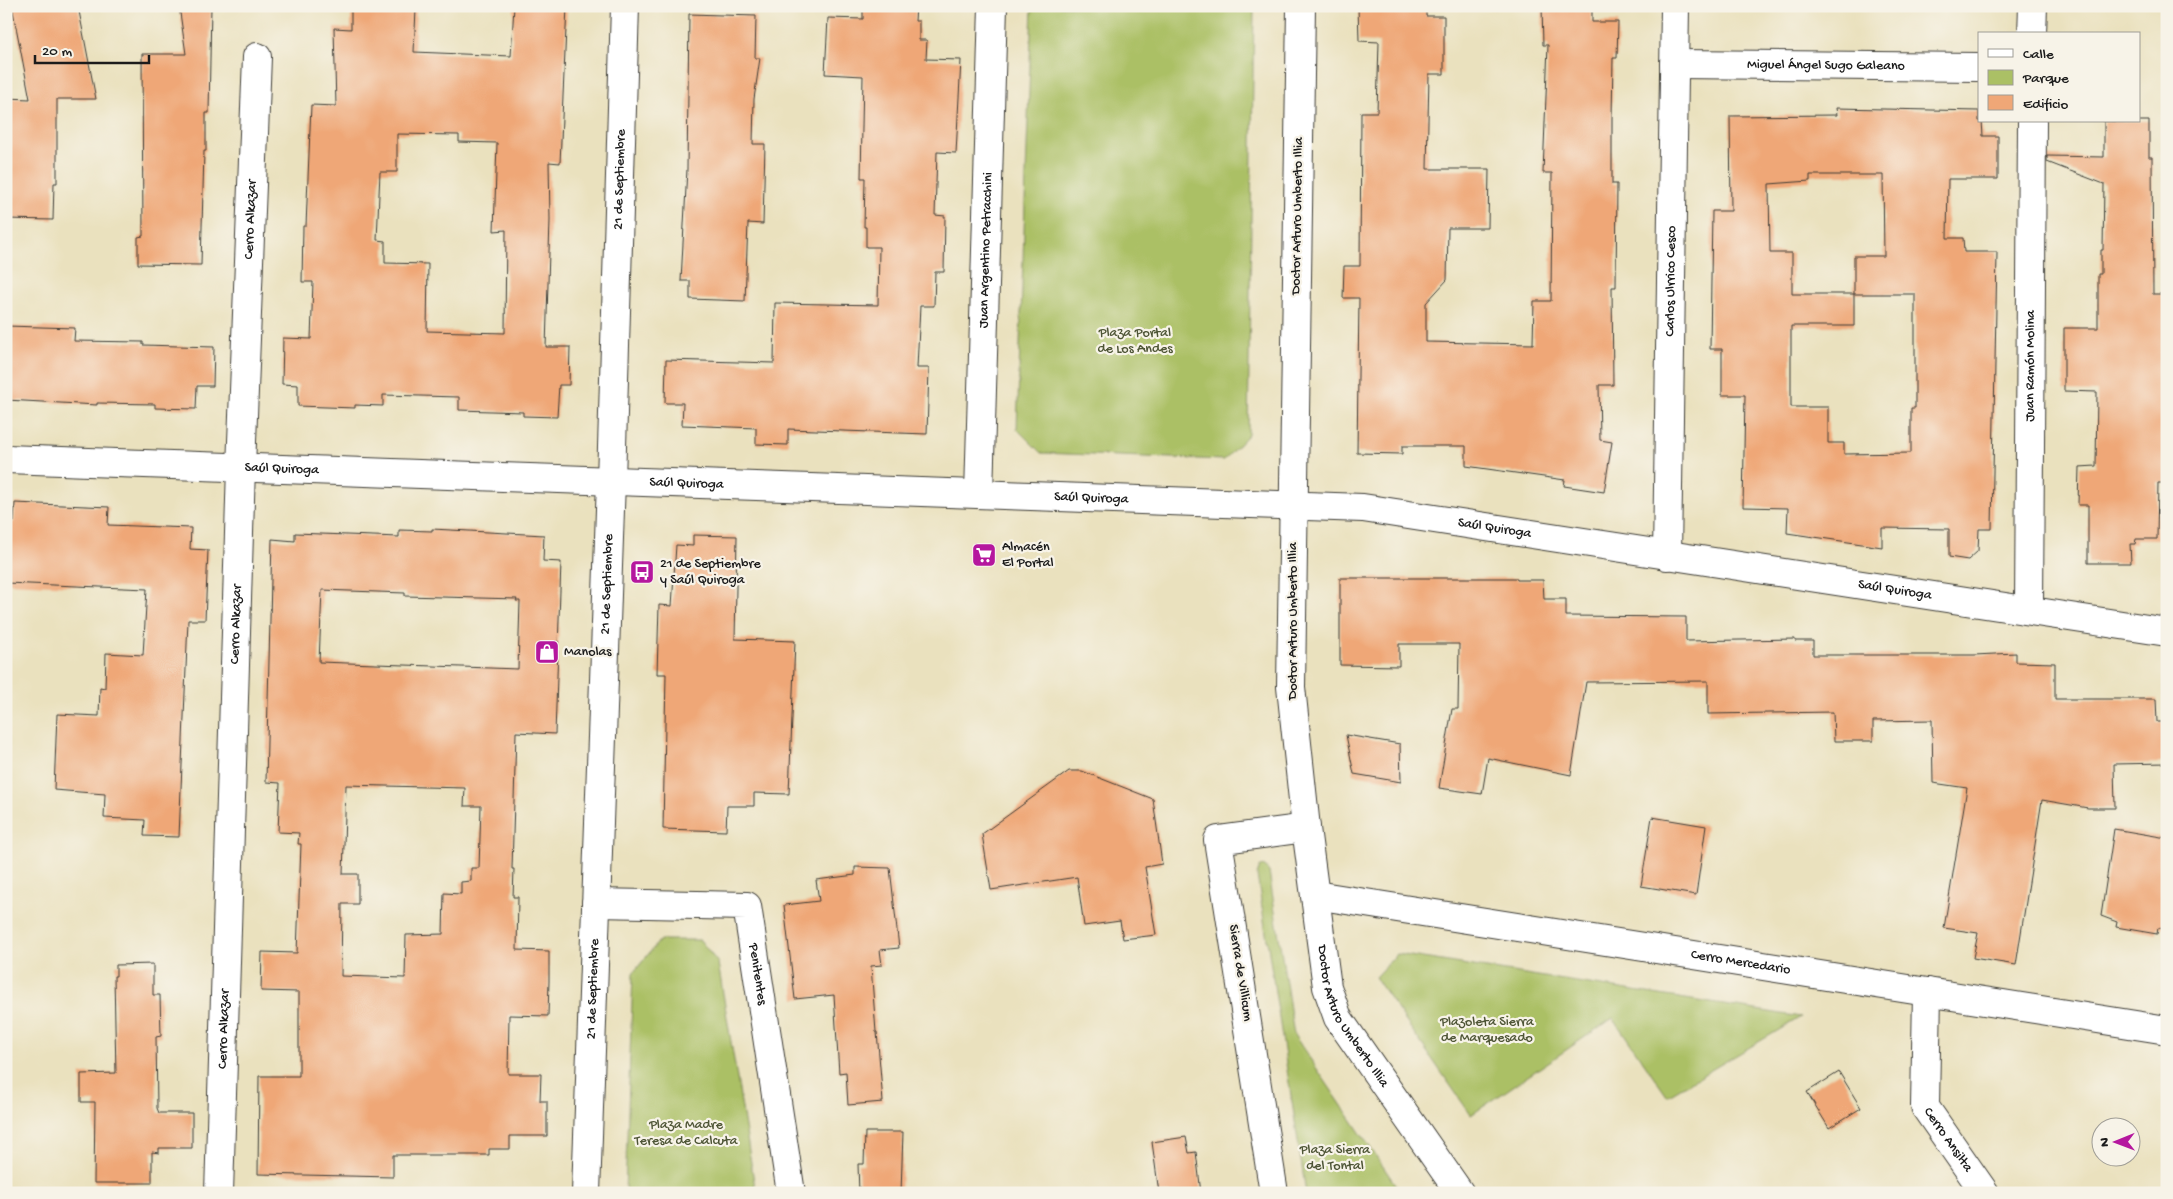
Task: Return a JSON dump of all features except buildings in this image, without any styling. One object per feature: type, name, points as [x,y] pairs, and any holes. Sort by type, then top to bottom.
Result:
[{"type":"street","name":"21 de Septiembre","points":[[586,1193],[611,481],[625,6]]},
{"type":"street","name":"Juan Argentino Petracchini","points":[[979,494],[993,6]]},
{"type":"street","name":"Doctor Arturo Umberto Illia","points":[[1301,6],[1291,687],[1306,828],[1327,987],[1338,1018],[1460,1193]]},
{"type":"street","name":"Carlos Ulrrico Cesco","points":[[1667,556],[1675,6]]},
{"type":"street","points":[[2032,32],[2033,6]]},
{"type":"street","name":"Cerro Alkazar","points":[[218,1193],[241,467],[258,57]]},
{"type":"street","name":"Miguel Ángel Sugo Galeano","points":[[1674,64],[1978,68]]},
{"type":"street","name":"Juan Ramón Molina","points":[[2030,610],[2032,122]]},
{"type":"street","name":"Saúl Quiroga","points":[[6,459],[1363,508],[2167,632]]},
{"type":"street","name":"Sierra de Villicum","points":[[1274,1193],[1218,840],[1306,828]]},
{"type":"street","name":"Cerro Mercedario","points":[[1315,895],[2167,1030]]},
{"type":"street","name":"Penitentes","points":[[596,902],[747,906],[791,1193]]},
{"type":"street","name":"Cerro Ansilta","points":[[1927,992],[1925,1107],[1985,1193]]},
{"type":"green space","name":"Plaza Portal de Los Andes","points":[[1032,6],[1254,6],[1248,435],[1224,460],[1041,453],[1017,429]]},
{"type":"green space","name":"Plaza Sierra del Tontal","points":[[1264,866],[1269,872],[1294,1035],[1401,1193],[1306,1193],[1257,875],[1260,867]]},
{"type":"green space","name":"Plaza Madre Teresa de Calcuta","points":[[660,940],[700,940],[718,963],[756,1193],[625,1193],[633,973]]},
{"type":"green space","name":"Plazoleta Sierra de Marquesado","points":[[1397,954],[1801,1017],[1667,1096],[1613,1018],[1471,1115],[1375,977]]},
{"type":"place","name":"Almacén El Portal","points":[[984,555]]},
{"type":"place","name":"21 de Septiembre y Saúl Quiroga","points":[[642,572]]},
{"type":"place","name":"Manolas","points":[[547,652]]}]
